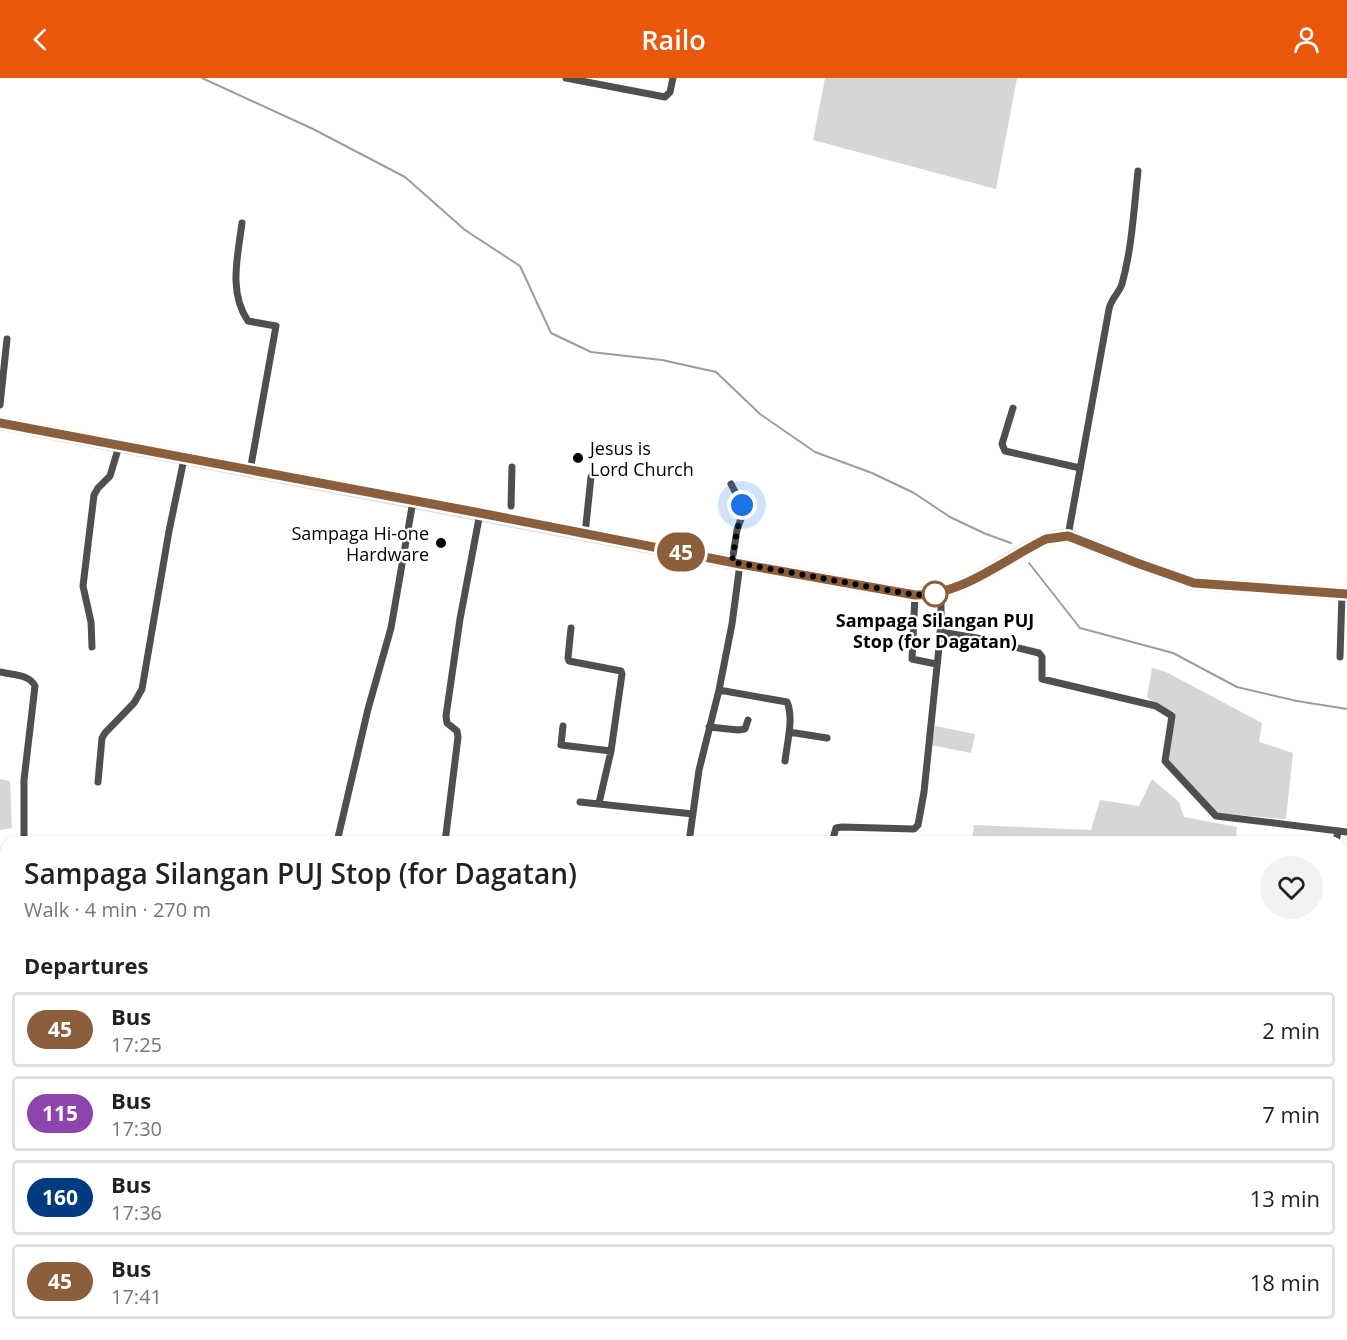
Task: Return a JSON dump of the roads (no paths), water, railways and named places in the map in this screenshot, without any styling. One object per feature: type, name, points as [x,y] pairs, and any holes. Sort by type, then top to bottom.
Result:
[{"type":"main road","points":[[0,423],[480,513],[510,512],[585,534],[915,595],[941,593],[959,586],[1046,539],[1068,536],[1194,583],[1345,594]]},
{"type":"street","points":[[566,78],[664,97],[669,92],[673,78]]},
{"type":"street","points":[[1068,536],[1109,309],[1112,299],[1122,284],[1133,222],[1138,171]]},
{"type":"street","points":[[242,224],[235,278],[242,312],[248,321],[276,326],[250,471]]},
{"type":"street","points":[[0,405],[7,339]]},
{"type":"street","points":[[1012,408],[1002,444],[1005,451],[1080,468]]},
{"type":"street","points":[[92,647],[91,622],[83,586],[94,495],[110,476],[119,446]]},
{"type":"street","points":[[98,782],[102,738],[134,703],[142,689],[169,531],[184,459]]},
{"type":"street","points":[[510,512],[512,467]]},
{"type":"street","points":[[585,534],[591,477]]},
{"type":"street","points":[[690,836],[699,770],[732,624],[737,530],[742,505],[731,484]]},
{"type":"street","points":[[338,836],[366,719],[391,628],[413,501]]},
{"type":"street","points":[[446,836],[458,737],[457,731],[447,723],[446,716],[460,619],[480,513]]},
{"type":"street","points":[[834,836],[836,828],[842,827],[914,829],[918,825],[924,792],[940,632],[941,593]]},
{"type":"street","points":[[1340,657],[1345,594]]},
{"type":"street","points":[[915,595],[912,659],[936,664]]},
{"type":"street","points":[[571,628],[569,661],[621,671],[622,674],[611,752],[599,803]]},
{"type":"street","points":[[940,632],[977,638],[1039,653],[1042,657],[1042,679],[1156,706],[1165,711],[1172,716],[1165,761],[1216,816],[1347,832]]},
{"type":"street","points":[[0,672],[27,678],[34,686],[24,780],[24,836]]},
{"type":"street","points":[[718,690],[787,702],[789,732],[785,760]]},
{"type":"street","points":[[709,727],[738,730],[746,727],[748,720]]},
{"type":"street","points":[[563,726],[561,745],[611,752]]},
{"type":"street","points":[[789,732],[827,738]]},
{"type":"street","points":[[580,802],[693,814]]},
{"type":"street","points":[[1337,836],[1338,831]]},
{"type":"waterway","points":[[202,78],[313,129],[405,177],[465,230],[520,266],[551,333],[591,352],[662,360],[716,372],[760,414],[815,452],[872,473],[914,493],[950,517],[1011,543]]},
{"type":"waterway","points":[[1029,563],[1080,628],[1173,653],[1237,687],[1297,701],[1347,709]]},
{"type":"place","name":"Jesus is Lord Church","points":[[578,458]]},
{"type":"place","name":"Sampaga Hi-one Hardware","points":[[441,543]]},
{"type":"place","name":"Sampaga Silangan PUJ Stop (for Dagatan)","points":[[935,594]]}]
